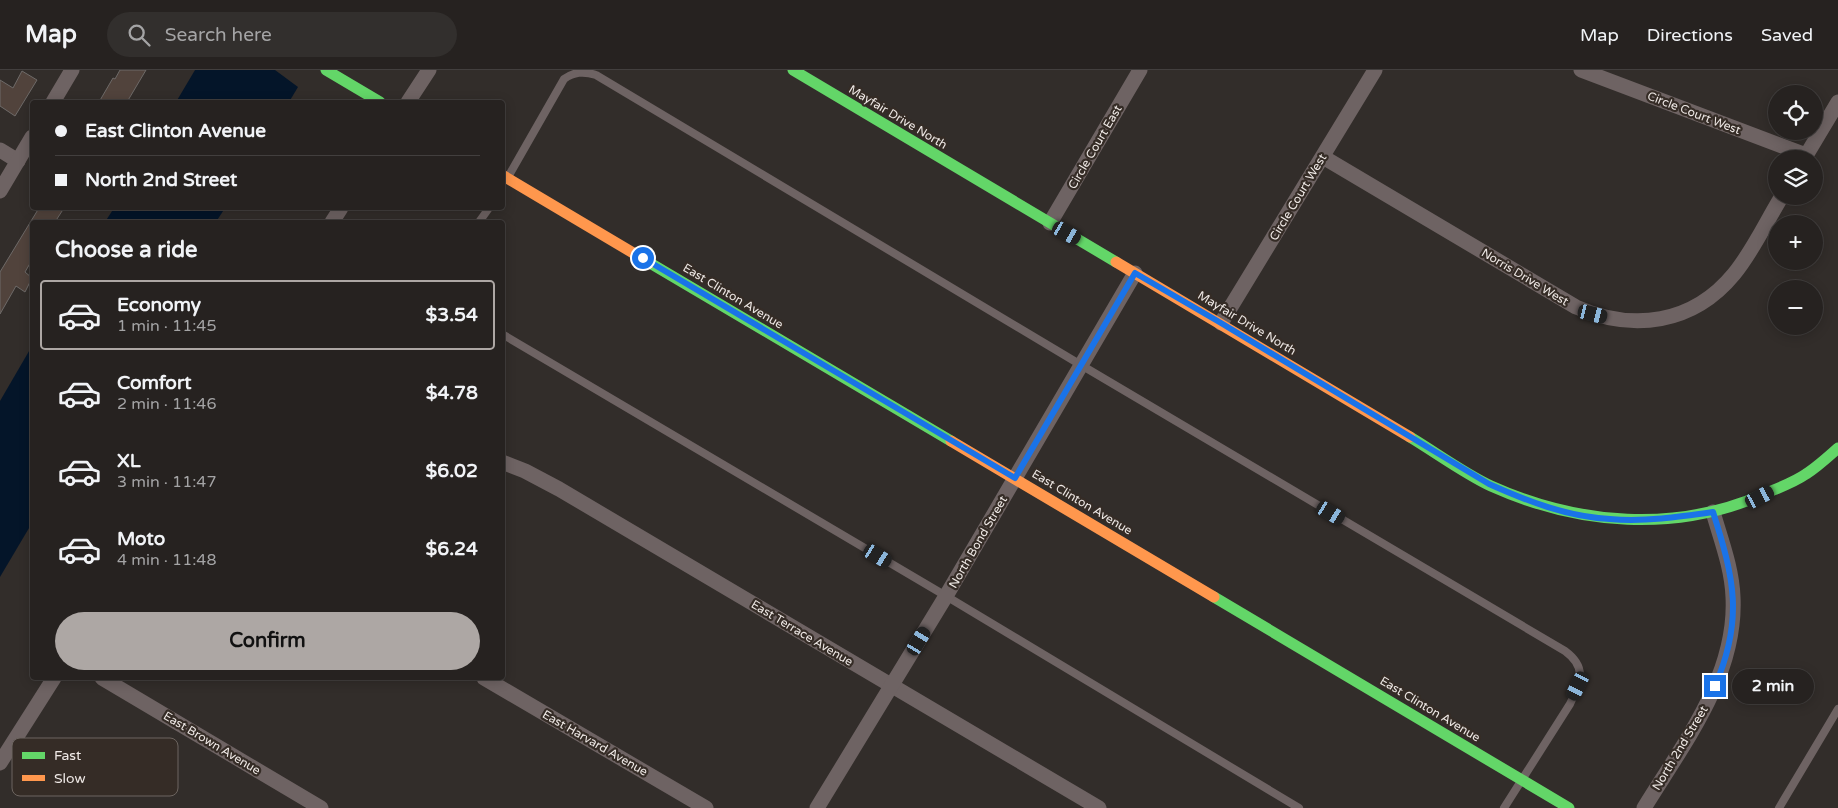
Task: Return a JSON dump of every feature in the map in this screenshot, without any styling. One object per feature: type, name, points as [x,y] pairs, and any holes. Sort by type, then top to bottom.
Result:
[{"type":"main road","points":[[326,70],[377,100]]},
{"type":"main road","name":"Mayfair Drive North","points":[[793,70],[1489,484],[1510,494],[1553,509],[1609,519],[1672,518],[1713,512],[1760,497],[1809,473],[1838,448]]},
{"type":"main road","name":"East Clinton Avenue","points":[[505,180],[1015,478],[1569,808]]},
{"type":"street","points":[[54,100],[72,70]]},
{"type":"street","points":[[409,100],[429,70]]},
{"type":"street","name":"Circle Court East","points":[[1050,223],[1140,70]]},
{"type":"street","name":"Circle Court West","points":[[1221,323],[1375,70]]},
{"type":"street","name":"Circle Court West","points":[[1581,70],[1787,150]]},
{"type":"street","points":[[1809,150],[1838,102]]},
{"type":"street","points":[[0,191],[30,140]]},
{"type":"street","points":[[0,150],[18,161]]},
{"type":"street","name":"Norris Drive West","points":[[1323,157],[1576,307],[1593,314],[1628,322],[1666,319],[1704,301],[1723,286],[1735,273],[1777,205]]},
{"type":"street","name":"North Bond Street","points":[[817,808],[946,596],[1135,273]]},
{"type":"street","name":"East Terrace Avenue","points":[[505,463],[525,471],[559,489],[1099,808]]},
{"type":"street","name":"North 2nd Street","points":[[1644,808],[1710,698],[1721,673],[1728,648],[1733,621],[1734,597],[1726,555],[1713,512]]},
{"type":"street","points":[[16,738],[53,680]]},
{"type":"street","name":"East Brown Avenue","points":[[105,680],[321,808]]},
{"type":"street","name":"East Harvard Avenue","points":[[487,680],[706,808]]},
{"type":"street","points":[[0,763],[12,744]]},
{"type":"lane","points":[[505,177],[564,79],[572,74],[590,73],[1571,655],[1581,678],[1578,686],[1570,704],[1504,808]]},
{"type":"lane","points":[[505,336],[946,596],[1299,808]]},
{"type":"lane","points":[[1779,808],[1838,709]]},
{"type":"water","points":[[195,70],[275,70],[298,87],[290,100],[177,100]]},
{"type":"water","points":[[113,210],[224,210],[217,220],[106,220]]},
{"type":"water","points":[[30,349],[30,526],[0,577],[0,401]]},
{"type":"building","points":[[120,70],[146,70],[128,100],[100,100],[113,78],[115,79]]},
{"type":"building","points":[[22,71],[37,80],[15,116],[0,106],[0,80],[13,88]]},
{"type":"building","points":[[38,210],[63,210],[56,220],[32,220]]},
{"type":"building","points":[[30,223],[30,263],[25,272],[30,276],[30,282],[25,292],[16,286],[0,314],[0,272]]},
{"type":"traffic: fast","points":[[326,70],[377,100]]},
{"type":"traffic: fast","points":[[793,70],[1116,262]]},
{"type":"traffic: fast","points":[[650,263],[951,441]]},
{"type":"traffic: fast","points":[[1410,437],[1481,481],[1524,499],[1592,516],[1627,519],[1662,519],[1696,515],[1731,506],[1796,480],[1838,448]]},
{"type":"traffic: fast","points":[[1214,597],[1569,808]]},
{"type":"traffic: slow","points":[[505,177],[650,263]]},
{"type":"traffic: slow","points":[[1116,262],[1410,437]]},
{"type":"traffic: slow","points":[[951,441],[1214,597]]},
{"type":"route","points":[[643,258],[1015,478],[1135,273],[1489,484],[1510,494],[1553,509],[1609,519],[1642,520],[1672,518],[1713,512],[1726,555],[1734,597],[1733,621],[1728,648],[1715,686]]}]
